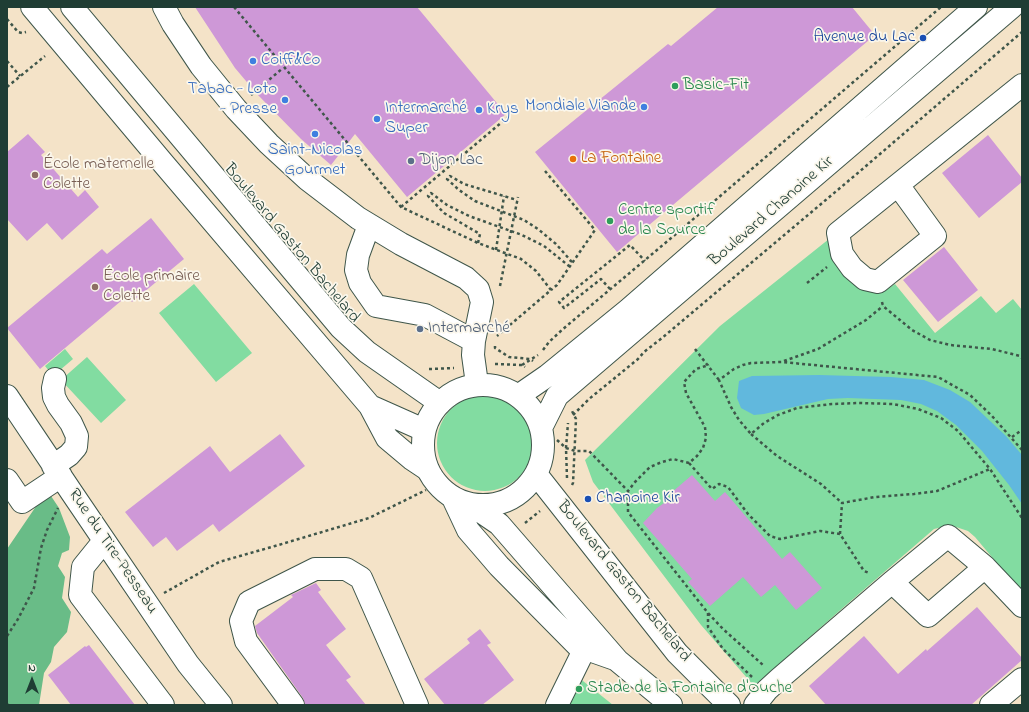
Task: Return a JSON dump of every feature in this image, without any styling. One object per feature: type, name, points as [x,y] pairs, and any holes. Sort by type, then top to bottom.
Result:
[{"type":"street","points":[[32,7],[370,406],[387,438],[447,489],[499,524],[618,661],[671,705]]},
{"type":"street","name":"Boulevard Gaston Bachelard","points":[[72,7],[341,328],[367,352],[440,403]]},
{"type":"street","points":[[164,7],[173,24],[201,66],[236,109],[269,144],[307,179],[358,218],[401,244],[466,278],[478,289],[482,302],[474,341],[473,355],[476,376],[488,385],[505,389],[518,396],[533,412],[542,426],[544,449],[540,468],[536,474],[524,489],[509,500],[490,505],[447,489]]},
{"type":"street","name":"Boulevard Chanoine Kir","points":[[518,396],[542,379],[658,284],[976,7]]},
{"type":"street","name":"Boulevard Chanoine Kir","points":[[542,426],[557,396],[1012,7]]},
{"type":"street","points":[[898,185],[935,236],[878,282],[865,279],[852,268],[842,254],[838,233],[1022,85]]},
{"type":"street","points":[[370,225],[358,255],[356,270],[360,283],[376,306],[425,314],[474,341]]},
{"type":"street","points":[[476,376],[440,403],[430,416],[424,430],[423,450],[447,489],[468,530],[498,566],[578,646],[618,661]]},
{"type":"street","points":[[7,480],[22,502],[62,479],[69,455],[76,447],[76,436],[71,424],[54,397],[53,388],[55,379]]},
{"type":"street","name":"Rue du Tire-Pesseau","points":[[7,396],[188,664],[221,705]]},
{"type":"street","points":[[370,406],[424,430]]},
{"type":"street","name":"Boulevard Gaston Bachelard","points":[[536,474],[677,653],[729,705]]},
{"type":"street","points":[[767,692],[892,582],[948,536],[985,567],[1022,606]]},
{"type":"street","points":[[104,541],[84,567],[80,595],[163,705]]},
{"type":"street","points":[[892,582],[928,616],[985,567]]},
{"type":"street","points":[[294,705],[246,641],[241,621],[249,602],[315,568],[346,569],[361,578],[417,705]]},
{"type":"street","points":[[557,705],[585,648]]},
{"type":"street","points":[[990,705],[1022,679]]},
{"type":"path","points":[[423,369],[476,376],[498,364],[522,364],[542,352],[549,342],[610,289],[645,261],[941,7]]},
{"type":"path","name":"Boulevard Gaston Bachelard","points":[[575,492],[567,478],[566,448],[568,422],[574,414],[638,359],[644,352],[859,172],[1022,32]]},
{"type":"path","points":[[7,87],[62,43]]},
{"type":"path","points":[[7,61],[20,76]]},
{"type":"path","points":[[236,109],[283,68]]},
{"type":"path","points":[[401,207],[508,116]]},
{"type":"path","points":[[545,172],[595,230],[557,285],[550,290]]},
{"type":"path","points":[[478,243],[480,234],[444,213],[428,196],[431,193],[447,205],[499,228],[512,231],[544,246],[568,266],[572,261],[556,244],[538,229],[514,216],[475,201],[459,190],[447,179],[450,176],[464,184],[504,196],[518,198],[514,216],[512,231],[508,254]]},
{"type":"path","points":[[496,250],[504,196]]},
{"type":"path","points":[[610,289],[601,279],[564,308],[559,302],[630,245],[645,261]]},
{"type":"path","points":[[878,282],[883,306],[912,330],[930,340],[950,345],[992,349],[1020,356],[1022,358]]},
{"type":"path","points":[[782,362],[818,349],[866,320],[883,306]]},
{"type":"path","points":[[695,349],[709,365],[719,380],[735,414],[751,434],[777,456],[821,484],[842,503]]},
{"type":"path","points":[[719,380],[734,369],[743,365],[751,363],[782,362],[938,378],[970,395],[1012,437],[1022,450]]},
{"type":"path","points":[[522,364],[542,379]]},
{"type":"path","points":[[689,463],[703,448],[706,438],[705,427],[686,393],[684,382],[696,368],[709,365]]},
{"type":"path","points":[[751,434],[778,414],[797,408],[859,403],[894,404],[918,409],[941,418],[958,431],[990,469],[1022,518]]},
{"type":"path","points":[[542,426],[566,448],[575,451],[589,451],[628,491]]},
{"type":"path","points":[[1012,437],[1022,430]]},
{"type":"path","points":[[767,692],[723,629],[708,613],[628,512],[628,491],[634,482],[650,467],[674,459],[689,463],[712,489],[718,484],[728,487],[748,514],[770,536],[780,539],[820,531],[840,534]]},
{"type":"path","points":[[842,503],[875,497],[937,491],[990,469]]},
{"type":"path","points":[[7,636],[18,619],[34,588],[41,548],[55,511],[63,500],[62,479]]},
{"type":"path","points":[[146,603],[219,562],[369,518],[447,489]]},
{"type":"path","points":[[842,503],[840,534],[864,571],[892,582]]},
{"type":"path","points":[[708,613],[708,627],[723,649],[767,692]]},
{"type":"green space","points":[[839,231],[878,291],[886,290],[895,284],[935,333],[981,296],[996,313],[1013,299],[1022,310],[1022,593],[975,537],[968,531],[953,526],[934,529],[754,686],[701,625],[593,482],[585,460],[720,326]]},
{"type":"green space","points":[[194,284],[252,353],[216,382],[159,313]]},
{"type":"green space","points":[[65,349],[73,359],[53,376],[45,366]]},
{"type":"green space","points":[[87,357],[126,400],[101,423],[61,380]]},
{"type":"green space","points":[[485,395],[503,399],[512,403],[519,409],[525,416],[529,425],[533,443],[529,461],[525,470],[519,477],[512,483],[503,487],[485,491],[467,487],[458,483],[451,477],[445,470],[441,461],[437,443],[441,425],[445,416],[451,409],[458,403],[467,399]]},
{"type":"green space","points":[[43,496],[51,496],[59,508],[70,537],[69,550],[62,553],[58,566],[65,577],[62,598],[71,612],[67,632],[54,647],[51,662],[44,673],[39,705],[7,705],[7,549]]},
{"type":"green space","name":"Stade de la Fontaine d'Ouche","points":[[573,673],[613,705],[559,705]]},
{"type":"water","points":[[819,375],[891,377],[924,380],[950,390],[970,402],[1006,436],[1022,455],[1022,504],[982,451],[956,425],[937,411],[921,404],[901,400],[848,398],[828,399],[754,415],[741,408],[737,398],[739,381],[752,376]]},
{"type":"building","points":[[195,7],[417,7],[506,114],[407,197],[355,134],[331,165],[301,139],[257,94],[235,68]]},
{"type":"building","points":[[718,7],[852,7],[875,35],[617,252],[535,152],[668,44],[671,46]]},
{"type":"building","points":[[28,134],[45,152],[41,155],[78,197],[85,190],[99,207],[62,240],[47,223],[27,241],[7,219],[7,152]]},
{"type":"building","points":[[988,135],[1022,178],[1022,182],[979,218],[942,173]]},
{"type":"building","points":[[151,218],[184,259],[132,302],[127,296],[40,369],[7,328],[102,249],[107,254]]},
{"type":"building","points":[[944,247],[978,290],[938,322],[903,280]]},
{"type":"building","points":[[280,434],[305,466],[219,532],[213,524],[177,551],[166,537],[153,547],[125,512],[210,446],[230,472]]},
{"type":"building","points":[[692,475],[715,501],[725,492],[782,559],[790,552],[822,588],[796,610],[775,585],[761,597],[743,577],[710,606],[688,582],[692,579],[643,523],[657,508],[674,496],[671,493]]},
{"type":"building","points":[[316,583],[321,590],[318,592],[346,629],[326,645],[351,677],[346,680],[366,705],[305,705],[303,698],[257,633],[255,626],[293,597],[291,595]]},
{"type":"building","points":[[977,607],[1022,658],[1022,660],[971,705],[826,705],[809,686],[864,636],[898,674],[926,649],[927,651]]},
{"type":"building","points":[[480,629],[491,643],[487,645],[514,680],[482,705],[445,705],[424,679],[470,643],[467,639]]},
{"type":"building","points":[[89,645],[135,705],[71,705],[48,675],[85,646],[86,647]]},
{"type":"place","name":"Avenue du Lac","points":[[923,38]]},
{"type":"place","name":"Coiff&Co","points":[[253,61]]},
{"type":"place","name":"Basic-Fit","points":[[675,86]]},
{"type":"place","name":"Tabac - Loto - Presse","points":[[285,100]]},
{"type":"place","name":"Mondiale Viande","points":[[644,107]]},
{"type":"place","name":"Krys","points":[[479,110]]},
{"type":"place","name":"Intermarché Super","points":[[377,119]]},
{"type":"place","name":"Saint-Nicolas Gourmet","points":[[315,134]]},
{"type":"place","name":"La Fontaine","points":[[573,159]]},
{"type":"place","name":"Dijon Lac","points":[[411,161]]},
{"type":"place","name":"École maternelle Colette","points":[[35,175]]},
{"type":"place","name":"Centre sportif de la Source","points":[[610,221]]},
{"type":"place","name":"École primaire Colette","points":[[95,287]]},
{"type":"place","name":"Intermarché","points":[[420,329]]},
{"type":"place","name":"Chanoine Kir","points":[[588,499]]},
{"type":"place","name":"Stade de la Fontaine d'Ouche","points":[[579,689]]}]
